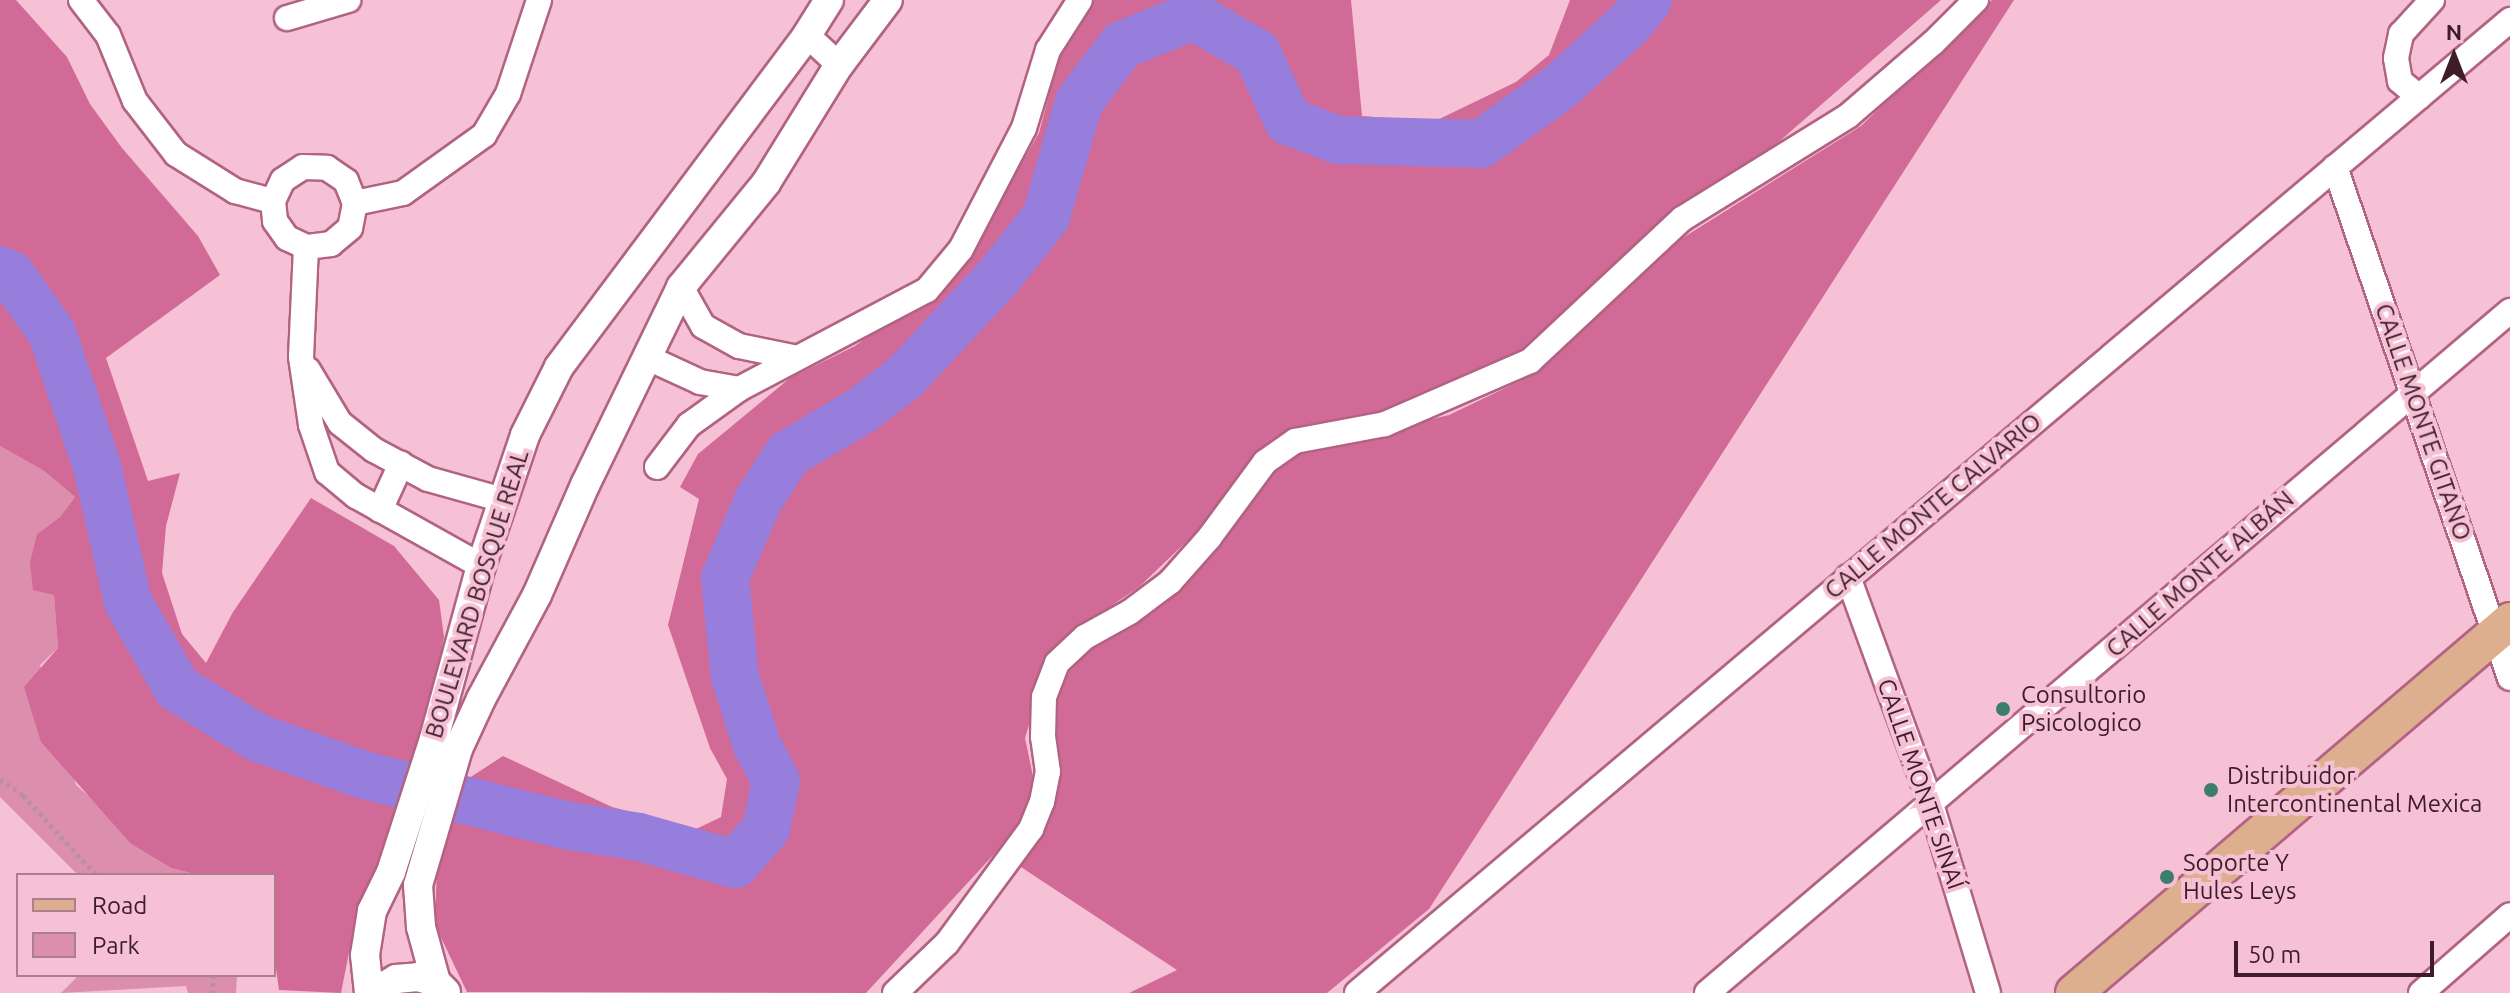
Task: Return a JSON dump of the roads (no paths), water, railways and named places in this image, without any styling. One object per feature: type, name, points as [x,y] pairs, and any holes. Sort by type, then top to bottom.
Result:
[{"type":"main road","points":[[2074,993],[2503,627]]},
{"type":"street","points":[[81,0],[108,35],[135,101],[176,154],[235,191],[273,201]]},
{"type":"street","points":[[287,18],[348,0]]},
{"type":"street","points":[[355,203],[403,193],[484,135],[508,94],[539,0]]},
{"type":"street","name":"BOULEVARD BOSQUE REAL","points":[[441,987],[421,927],[418,885],[481,566],[525,435],[559,367],[807,35],[829,0]]},
{"type":"street","name":"BOULEVARD BOSQUE REAL","points":[[370,993],[365,955],[372,911],[446,744],[537,595],[681,287],[766,183],[839,65],[888,0]]},
{"type":"street","points":[[657,467],[689,425],[739,389],[793,357],[927,290],[961,249],[1024,128],[1048,50],[1080,0]]},
{"type":"street","points":[[895,993],[947,943],[1031,829],[1042,802],[1048,772],[1043,737],[1044,697],[1057,663],[1085,637],[1130,612],[1170,582],[1209,538],[1265,462],[1295,441],[1385,424],[1530,361],[1682,219],[1848,116],[1933,43],[1976,0]]},
{"type":"street","points":[[2419,97],[2400,81],[2396,58],[2401,34],[2432,0]]},
{"type":"street","name":"CALLE MONTE CALVARIO","points":[[1359,992],[2510,20]]},
{"type":"street","points":[[807,35],[839,65]]},
{"type":"street","points":[[303,167],[327,168],[346,181],[355,203],[350,228],[331,244],[306,247],[287,238],[275,221],[273,201],[283,180],[303,167]]},
{"type":"street","name":"CALLE MONTE GITANO","points":[[2335,167],[2413,392],[2503,627],[2510,678]]},
{"type":"street","points":[[306,247],[301,357],[311,425],[327,472],[356,496],[481,566]]},
{"type":"street","points":[[681,287],[703,326],[739,346],[793,357]]},
{"type":"street","name":"CALLE MONTE ALBÁN","points":[[1707,993],[2510,311]]},
{"type":"street","points":[[301,357],[340,423],[374,450],[428,479],[503,500]]},
{"type":"street","points":[[646,357],[700,382],[739,389]]},
{"type":"street","points":[[380,510],[401,464]]},
{"type":"street","name":"CALLE MONTE SINAÍ","points":[[1848,577],[1931,804],[1988,993]]},
{"type":"street","points":[[2421,993],[2510,915]]},
{"type":"street","points":[[370,993],[396,979],[428,978],[441,987]]},
{"type":"waterway","points":[[0,270],[11,275],[52,333],[97,466],[128,602],[177,688],[258,738],[364,775],[564,825],[639,837],[735,864],[766,829],[776,781],[757,745],[735,677],[725,578],[758,501],[788,454],[862,410],[905,377],[1000,275],[1046,217],[1079,102],[1122,45],[1193,16],[1257,53],[1288,121],[1338,140],[1481,144],[1561,86],[1630,23],[1648,0]]},
{"type":"place","name":"Consultorio Psicologico","points":[[2003,709]]},
{"type":"place","name":"Distribuidor Intercontinental Mexica","points":[[2211,790]]},
{"type":"place","name":"Soporte Y Hules Leys","points":[[2167,877]]}]
